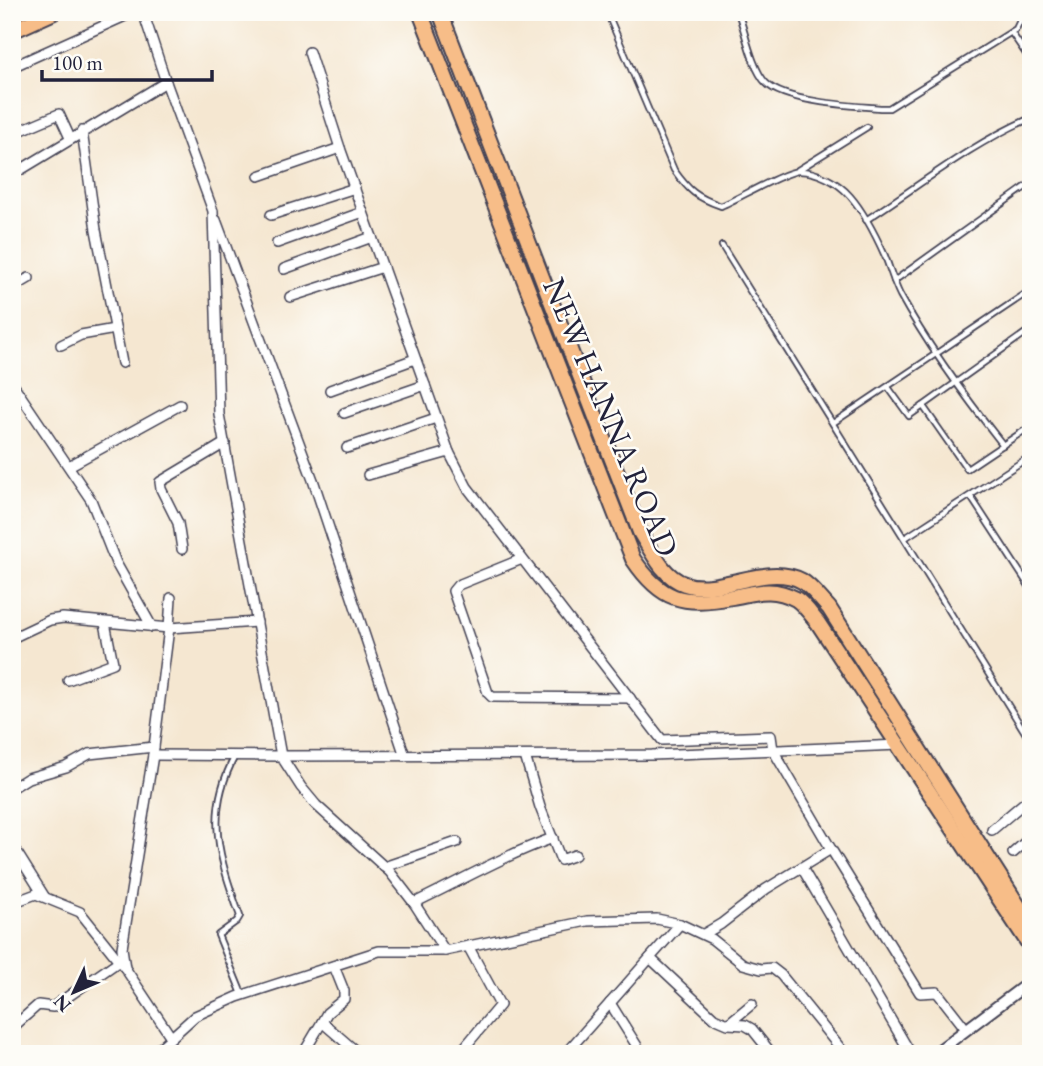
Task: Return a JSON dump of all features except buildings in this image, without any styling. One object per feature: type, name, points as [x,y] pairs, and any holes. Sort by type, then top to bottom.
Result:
[{"type":"main road","points":[[12,15],[19,12]]},
{"type":"main road","points":[[12,32],[54,12]]},
{"type":"main road","name":"NEW HANNA ROAD","points":[[419,12],[633,559],[647,580],[666,595],[682,600],[730,598],[763,590],[797,600],[818,624],[1031,947]]},
{"type":"main road","name":"NEW HANNA ROAD","points":[[440,12],[640,532],[662,568],[684,584],[708,586],[777,575],[803,582],[829,608],[1031,926]]},
{"type":"street","points":[[12,67],[134,12]]},
{"type":"street","points":[[144,12],[212,211],[313,480],[405,756]]},
{"type":"street","points":[[309,52],[340,148],[436,418],[449,453],[467,487],[662,740],[771,736],[773,750],[920,993],[936,992],[966,1029]]},
{"type":"street","points":[[12,175],[166,82]]},
{"type":"street","points":[[12,134],[57,114],[70,138]]},
{"type":"street","points":[[82,131],[96,230],[122,363]]},
{"type":"street","points":[[259,176],[340,148]]},
{"type":"street","points":[[271,215],[355,188]]},
{"type":"street","points":[[212,211],[219,414],[281,756],[300,787],[316,805],[384,867],[414,903],[444,951]]},
{"type":"street","points":[[276,243],[363,212]]},
{"type":"street","points":[[284,269],[372,237]]},
{"type":"street","points":[[290,297],[383,267]]},
{"type":"street","points":[[12,288],[29,278]]},
{"type":"street","points":[[61,345],[81,335],[115,329]]},
{"type":"street","points":[[330,390],[415,359]]},
{"type":"street","points":[[12,383],[91,500],[116,564],[152,627]]},
{"type":"street","points":[[344,413],[425,385]]},
{"type":"street","points":[[69,466],[180,405]]},
{"type":"street","points":[[347,448],[436,418]]},
{"type":"street","points":[[182,549],[178,523],[160,482],[225,443]]},
{"type":"street","points":[[368,475],[449,453]]},
{"type":"street","points":[[522,559],[458,585],[453,591],[488,693],[492,697],[630,698]]},
{"type":"street","points":[[122,965],[122,948],[170,628],[171,598]]},
{"type":"street","points":[[12,638],[50,621],[64,618],[170,628],[257,622]]},
{"type":"street","points":[[68,680],[113,663],[105,623]]},
{"type":"street","points":[[12,788],[28,778],[66,767],[89,754],[153,751],[236,756],[653,755],[915,743]]},
{"type":"street","points":[[525,756],[540,807],[561,860],[575,855]]},
{"type":"street","points":[[992,830],[1031,797]]},
{"type":"street","points":[[1013,853],[1031,837]]},
{"type":"street","points":[[414,903],[516,851],[553,838]]},
{"type":"street","points":[[384,867],[457,842]]},
{"type":"street","points":[[12,845],[44,896]]},
{"type":"street","points":[[704,934],[766,889],[831,849]]},
{"type":"street","points":[[802,868],[911,1054]]},
{"type":"street","points":[[12,903],[36,894],[80,912],[122,965],[171,1037]]},
{"type":"street","points":[[153,1054],[195,1016],[242,995],[379,951],[444,951],[587,921],[657,919],[704,934],[743,964],[761,969],[772,968],[781,975],[843,1053]]},
{"type":"street","points":[[567,1053],[680,925]]},
{"type":"street","points":[[459,1054],[499,1005],[468,946]]},
{"type":"street","points":[[650,958],[714,1018],[752,1029],[772,1054]]},
{"type":"street","points":[[12,1028],[38,1005],[53,1007],[122,965]]},
{"type":"street","points":[[303,1054],[322,1018],[344,999],[344,991],[334,966]]},
{"type":"street","points":[[934,1054],[1031,981]]},
{"type":"street","points":[[610,1003],[642,1054]]},
{"type":"street","points":[[728,1024],[752,1004]]},
{"type":"street","points":[[322,1022],[359,1054]]},
{"type":"lane","points":[[607,12],[674,170],[687,189],[699,198],[721,206],[786,173],[797,171],[815,174],[838,184],[850,196],[866,220],[885,256],[900,294],[936,354],[1003,445]]},
{"type":"lane","points":[[738,12],[757,69],[764,82],[775,90],[792,96],[881,108],[889,108],[1011,32],[1021,22],[1024,12]]},
{"type":"lane","points":[[1011,32],[1026,54],[1031,54]]},
{"type":"lane","points":[[866,220],[930,175],[1031,118]]},
{"type":"lane","points":[[797,171],[867,127]]},
{"type":"lane","points":[[894,281],[1031,183]]},
{"type":"lane","points":[[722,246],[1031,741]]},
{"type":"lane","points":[[833,423],[1031,290]]},
{"type":"lane","points":[[888,387],[909,416],[1031,329]]},
{"type":"lane","points":[[923,406],[967,469],[1031,426]]},
{"type":"lane","points":[[905,538],[1026,459],[1031,459]]},
{"type":"lane","points":[[971,497],[1031,589]]},
{"type":"lane","points":[[236,756],[217,805],[216,823],[226,876],[240,916],[218,935],[242,995]]}]
